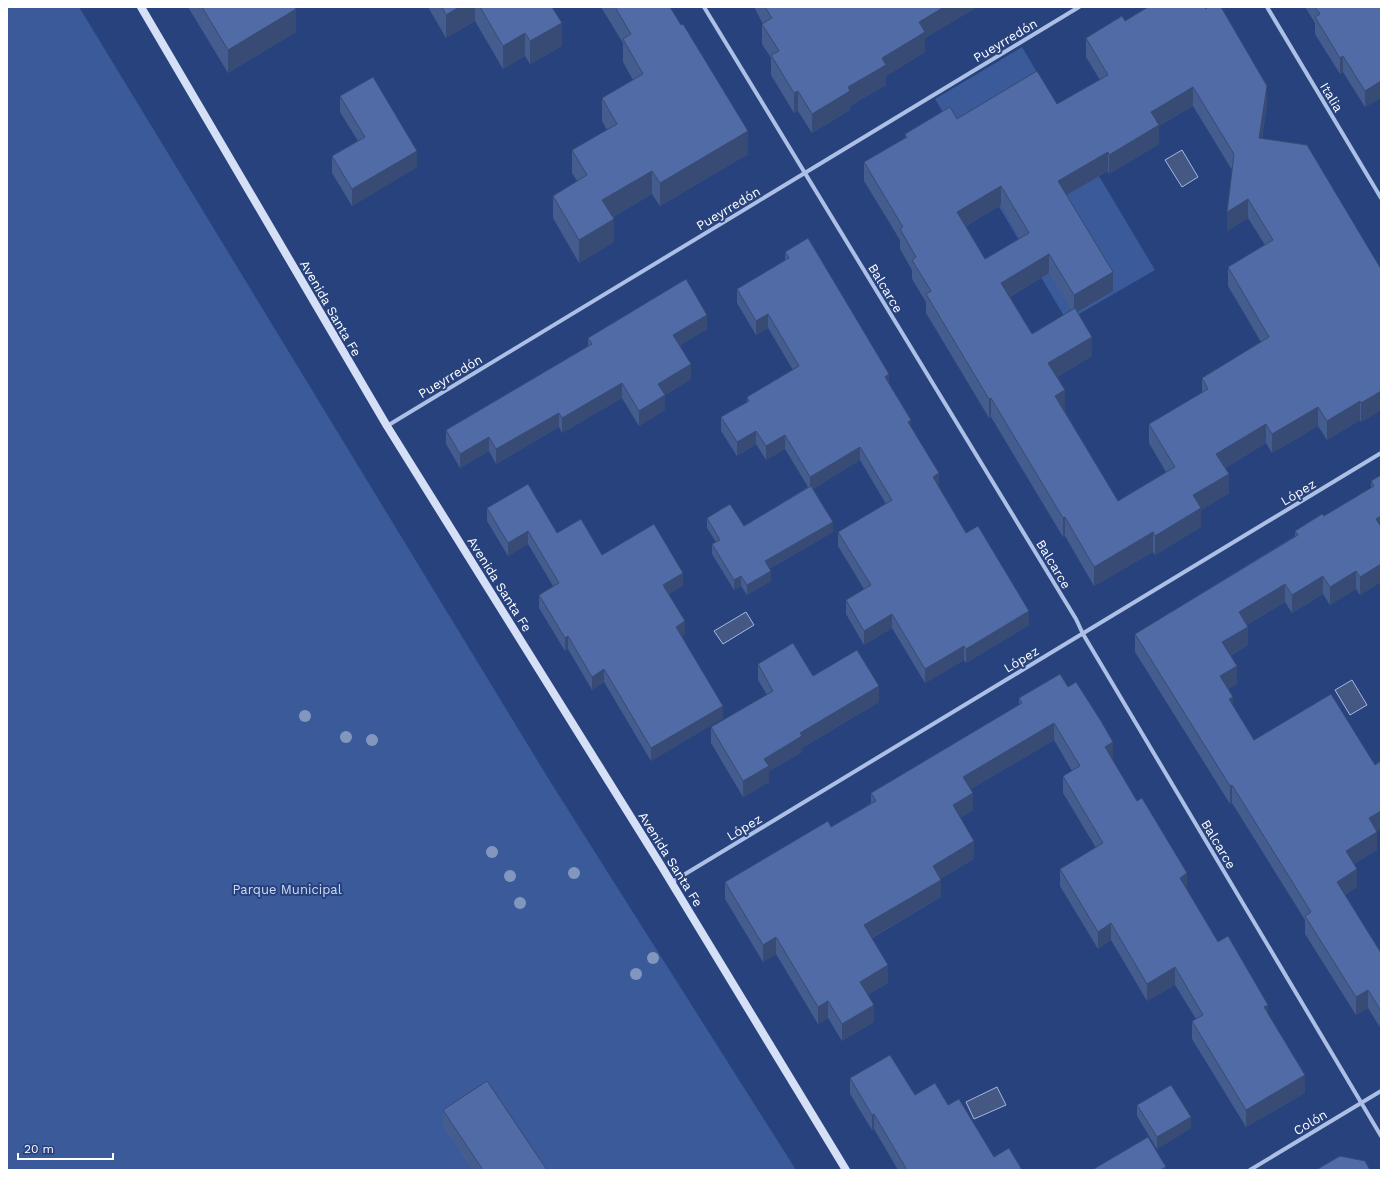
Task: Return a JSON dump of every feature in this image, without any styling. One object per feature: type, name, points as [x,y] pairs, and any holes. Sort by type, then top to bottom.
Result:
[{"type":"main road","name":"Avenida Santa Fe","points":[[141,7],[387,426],[672,882],[846,1170]]},
{"type":"street","name":"Balcarce","points":[[704,7],[1064,600],[1381,1136]]},
{"type":"street","name":"Pueyrredón","points":[[387,426],[1079,7]]},
{"type":"street","name":"Italia","points":[[1267,7],[1381,198]]},
{"type":"street","name":"López","points":[[672,882],[1381,453]]},
{"type":"street","name":"Colón","points":[[1250,1170],[1381,1091]]},
{"type":"green space","name":"Parque Municipal","points":[[7,7],[79,7],[548,778],[796,1170],[7,1170]]},
{"type":"green space","points":[[1022,47],[1155,270],[1067,321],[935,99]]},
{"type":"shaded area","points":[[1182,150],[1198,177],[1182,187],[1165,160]]},
{"type":"shaded area","points":[[746,612],[754,625],[723,644],[714,631]]},
{"type":"shaded area","points":[[1352,680],[1367,705],[1350,715],[1335,690]]},
{"type":"shaded area","points":[[997,1087],[1006,1105],[974,1119],[966,1102]]},
{"type":"building","points":[[202,7],[295,7],[296,9],[228,50]]},
{"type":"building","points":[[442,7],[459,7],[446,15]]},
{"type":"building","points":[[480,7],[552,7],[562,23],[530,41],[525,33],[503,46]]},
{"type":"building","points":[[615,7],[670,7],[681,25],[683,24],[748,131],[660,183],[652,171],[602,200],[614,219],[579,240],[553,196],[587,175],[572,150],[617,124],[602,98],[643,74],[623,39],[631,34]]},
{"type":"building","points":[[765,7],[944,7],[919,22],[925,32],[882,58],[886,65],[848,87],[850,91],[812,114],[798,91],[794,93],[771,55],[779,51],[762,24],[772,18]]},
{"type":"building","points":[[1148,7],[1205,7],[1206,9],[1208,7],[1221,7],[1267,86],[1259,138],[1307,145],[1381,269],[1381,391],[1361,403],[1360,401],[1327,421],[1318,407],[1272,434],[1266,424],[1216,454],[1229,474],[1193,495],[1201,508],[1155,536],[1153,532],[1094,567],[1065,517],[1063,518],[926,294],[931,291],[912,260],[916,257],[900,229],[903,227],[864,162],[907,137],[905,134],[950,107],[957,119],[1037,71],[1057,104],[1108,75],[1086,38],[1122,16],[1125,21]],"holes":[[[1193,87],[1234,154],[1227,212],[1248,199],[1273,240],[1228,267],[1269,337],[1202,378],[1208,389],[1149,424],[1175,467],[1118,501],[1055,396],[1065,390],[1048,363],[1092,337],[1075,308],[1032,334],[1001,283],[1049,254],[1074,295],[1113,272],[1058,181],[1108,152],[1109,155],[1159,125],[1151,112]],[[1001,186],[1029,233],[985,259],[957,212]]]},
{"type":"building","points":[[1315,7],[1381,7],[1381,81],[1365,91],[1343,56],[1340,58],[1315,17],[1320,14]]},
{"type":"building","points":[[373,77],[417,151],[352,189],[332,156],[365,137],[340,96]]},
{"type":"building","points":[[808,238],[889,374],[885,377],[911,420],[908,422],[939,473],[933,477],[966,533],[978,526],[1029,611],[966,649],[964,646],[925,669],[892,614],[864,631],[846,600],[871,585],[838,532],[892,500],[860,447],[810,477],[785,435],[766,446],[756,431],[737,442],[721,417],[749,401],[747,397],[799,366],[768,314],[756,321],[737,289],[789,258],[785,252]]},
{"type":"building","points":[[686,279],[707,315],[673,335],[691,364],[658,384],[665,395],[639,411],[622,383],[562,418],[559,413],[496,449],[489,437],[460,454],[446,430],[592,344],[588,338]]},
{"type":"building","points":[[1381,475],[1381,516],[1376,519],[1381,527],[1381,564],[1360,577],[1356,571],[1330,587],[1323,576],[1292,595],[1285,584],[1239,612],[1248,627],[1222,642],[1237,666],[1220,676],[1233,697],[1229,699],[1254,740],[1331,694],[1375,765],[1381,761],[1381,811],[1369,818],[1377,832],[1346,851],[1357,869],[1337,882],[1381,953],[1381,1011],[1368,990],[1356,997],[1305,916],[1311,912],[1135,634],[1298,535],[1295,531],[1322,514],[1324,516],[1374,486],[1371,481]]},
{"type":"building","points":[[528,484],[557,533],[581,519],[602,555],[654,524],[683,573],[663,585],[685,621],[676,627],[723,706],[651,748],[604,669],[592,677],[568,636],[565,638],[539,595],[559,583],[528,531],[508,543],[487,508]]},
{"type":"building","points":[[811,486],[833,522],[765,561],[771,571],[747,585],[741,576],[734,580],[712,544],[720,540],[707,518],[730,504],[744,526]]},
{"type":"building","points":[[793,643],[813,676],[857,650],[879,686],[800,733],[802,736],[764,759],[769,766],[743,781],[711,727],[773,691],[758,664]]},
{"type":"building","points":[[1060,674],[1068,687],[1076,682],[1101,721],[1113,742],[1105,747],[1137,801],[1142,798],[1187,873],[1180,878],[1218,942],[1228,936],[1268,1005],[1264,1007],[1305,1075],[1246,1110],[1192,1021],[1203,1015],[1175,967],[1147,984],[1111,923],[1098,932],[1060,869],[1103,843],[1063,776],[1080,766],[1054,723],[963,777],[973,793],[953,805],[974,841],[933,866],[941,880],[864,925],[888,965],[860,982],[874,1005],[842,1024],[828,1001],[818,1007],[776,937],[763,945],[725,882],[828,821],[831,827],[876,801],[871,793],[1022,703],[1019,698]]},
{"type":"building","points":[[890,1055],[915,1095],[935,1083],[948,1105],[959,1099],[994,1157],[1009,1148],[1022,1170],[907,1170],[874,1114],[872,1115],[850,1078]]},
{"type":"building","points":[[487,1081],[547,1170],[483,1170],[443,1110]]},
{"type":"building","points":[[1171,1085],[1191,1117],[1157,1137],[1137,1105]]},
{"type":"building","points":[[1148,1137],[1166,1167],[1160,1170],[1092,1170]]},
{"type":"building","points":[[1340,1156],[1365,1161],[1370,1170],[1316,1170]]}]
